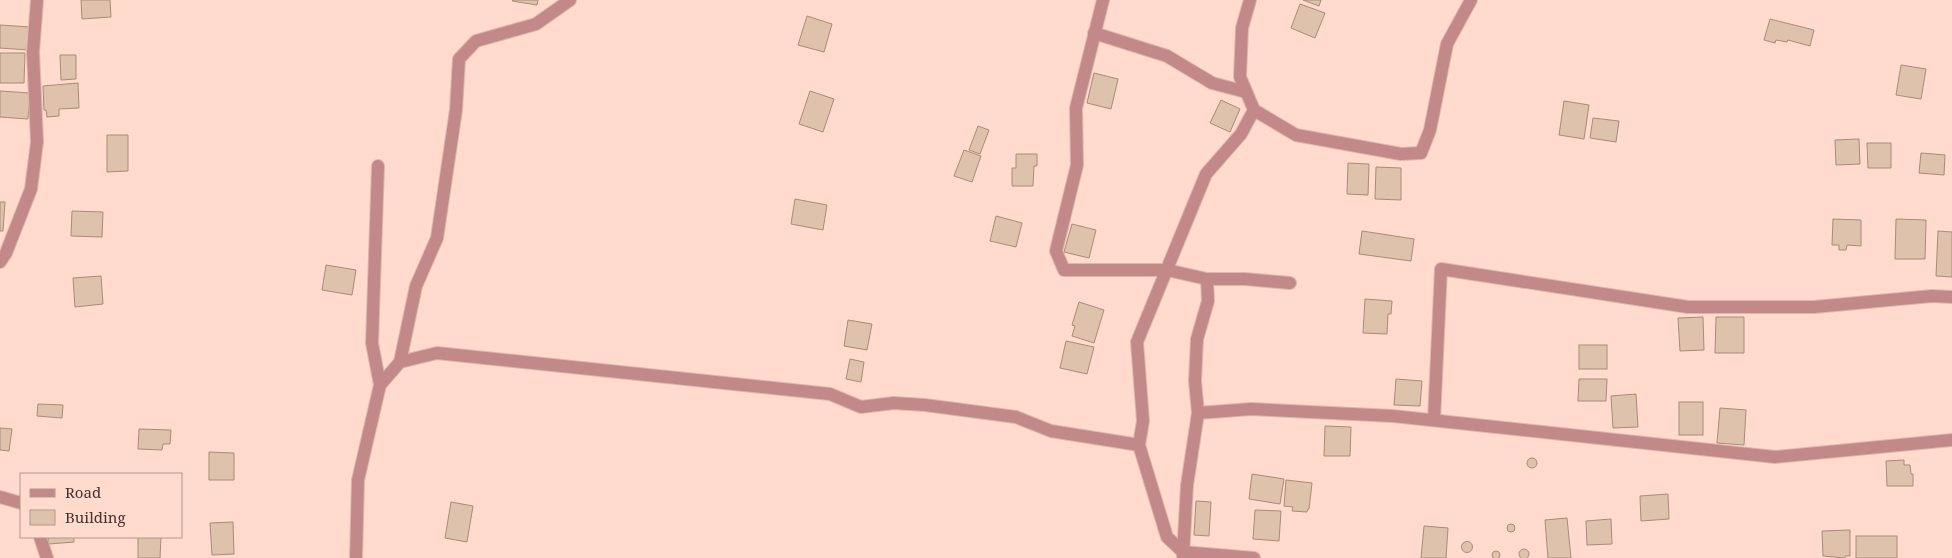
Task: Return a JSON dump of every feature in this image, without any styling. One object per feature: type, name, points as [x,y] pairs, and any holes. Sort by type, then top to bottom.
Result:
[{"type":"street","points":[[0,262],[6,253],[30,189],[37,142],[33,52],[37,0]]},
{"type":"street","points":[[380,385],[400,362],[416,286],[437,238],[456,110],[458,59],[476,41],[536,24],[570,0]]},
{"type":"street","points":[[1103,0],[1076,108],[1077,165],[1056,251],[1064,270],[1167,270],[1206,278],[1290,283]]},
{"type":"street","points":[[1250,0],[1242,28],[1240,77],[1254,110],[1296,135],[1401,154],[1421,153],[1430,130],[1447,44],[1471,0]]},
{"type":"street","points":[[1094,33],[1168,56],[1212,83],[1246,92]]},
{"type":"street","points":[[1254,110],[1241,134],[1206,174],[1137,342],[1144,421],[1139,445],[1167,537],[1183,555],[1254,558]]},
{"type":"street","points":[[356,558],[358,480],[380,385],[372,343],[378,166]]},
{"type":"street","points":[[1434,420],[1441,269],[1688,307],[1814,307],[1932,296],[1952,297]]},
{"type":"street","points":[[1183,555],[1187,485],[1198,413],[1195,380],[1197,339],[1208,301],[1206,278]]},
{"type":"street","points":[[400,362],[437,353],[830,394],[861,407],[894,403],[925,405],[1016,417],[1051,430],[1139,445]]},
{"type":"street","points":[[1198,413],[1251,409],[1393,416],[1775,457],[1952,440]]},
{"type":"street","points":[[0,497],[20,504]]},
{"type":"street","points":[[40,538],[47,558]]},
{"type":"building","points":[[81,0],[110,0],[111,17],[82,19]]},
{"type":"building","points":[[513,0],[538,0],[537,5]]},
{"type":"building","points":[[1303,0],[1321,0],[1319,6]]},
{"type":"building","points":[[1300,4],[1325,13],[1315,38],[1291,28]]},
{"type":"building","points":[[807,16],[832,24],[824,52],[798,45]]},
{"type":"building","points":[[1770,19],[1814,30],[1810,46],[1788,40],[1787,42],[1776,40],[1775,43],[1764,40]]},
{"type":"building","points":[[0,25],[30,27],[28,50],[0,48]]},
{"type":"building","points":[[0,53],[25,53],[24,83],[0,83]]},
{"type":"building","points":[[60,55],[76,55],[76,79],[61,80]]},
{"type":"building","points":[[1901,65],[1926,69],[1921,99],[1896,95]]},
{"type":"building","points":[[1094,73],[1118,79],[1111,109],[1087,103]]},
{"type":"building","points":[[78,83],[79,108],[59,109],[59,116],[47,117],[46,110],[44,110],[43,86]]},
{"type":"building","points":[[0,91],[30,93],[28,119],[0,117]]},
{"type":"building","points":[[810,91],[834,99],[823,132],[799,124]]},
{"type":"building","points":[[1221,100],[1240,109],[1230,132],[1210,123]]},
{"type":"building","points":[[1564,101],[1589,105],[1584,139],[1559,135]]},
{"type":"building","points":[[1593,118],[1619,121],[1616,142],[1590,138]]},
{"type":"building","points":[[978,126],[989,130],[980,154],[969,150]]},
{"type":"building","points":[[107,135],[128,135],[128,171],[107,172]]},
{"type":"building","points":[[1859,139],[1860,164],[1836,165],[1835,140]]},
{"type":"building","points":[[1867,143],[1891,143],[1891,168],[1868,168]]},
{"type":"building","points":[[964,150],[981,156],[972,182],[954,176]]},
{"type":"building","points":[[1921,153],[1945,155],[1944,175],[1919,173]]},
{"type":"building","points":[[1016,154],[1037,154],[1033,186],[1012,186],[1012,168],[1016,168]]},
{"type":"building","points":[[1348,163],[1369,164],[1368,195],[1347,194]]},
{"type":"building","points":[[1376,167],[1401,168],[1401,200],[1375,199]]},
{"type":"building","points":[[795,199],[827,205],[823,230],[791,224]]},
{"type":"building","points":[[0,202],[5,202],[3,231],[0,231]]},
{"type":"building","points":[[72,211],[103,212],[102,237],[71,236]]},
{"type":"building","points":[[996,216],[1022,223],[1016,247],[990,241]]},
{"type":"building","points":[[1833,219],[1861,220],[1861,246],[1847,245],[1846,250],[1839,250],[1839,245],[1832,245]]},
{"type":"building","points":[[1896,219],[1926,220],[1925,259],[1895,259]]},
{"type":"building","points":[[1072,224],[1096,230],[1089,258],[1064,252]]},
{"type":"building","points":[[1362,231],[1414,239],[1411,261],[1359,254]]},
{"type":"building","points":[[1938,231],[1952,232],[1952,277],[1936,276]]},
{"type":"building","points":[[326,265],[356,270],[352,295],[322,290]]},
{"type":"building","points":[[101,276],[103,304],[75,307],[73,278]]},
{"type":"building","points":[[1365,299],[1392,301],[1391,314],[1388,314],[1387,334],[1363,333]]},
{"type":"building","points":[[1079,302],[1104,310],[1094,343],[1072,336],[1075,326],[1072,325]]},
{"type":"building","points":[[1703,317],[1704,350],[1680,351],[1678,318]]},
{"type":"building","points":[[1716,317],[1744,317],[1744,353],[1715,353]]},
{"type":"building","points":[[848,320],[872,324],[867,350],[844,346]]},
{"type":"building","points":[[1066,341],[1094,347],[1087,374],[1060,368]]},
{"type":"building","points":[[1579,345],[1607,345],[1607,369],[1579,369]]},
{"type":"building","points":[[850,359],[864,362],[861,382],[846,379]]},
{"type":"building","points":[[1396,379],[1422,381],[1420,406],[1394,405]]},
{"type":"building","points":[[1579,379],[1607,379],[1606,401],[1578,401]]},
{"type":"building","points":[[1636,394],[1638,427],[1613,428],[1611,396]]},
{"type":"building","points":[[1679,402],[1703,402],[1703,435],[1679,435]]},
{"type":"building","points":[[38,404],[63,405],[62,418],[37,416]]},
{"type":"building","points":[[1720,408],[1746,410],[1744,445],[1717,443]]},
{"type":"building","points":[[1325,426],[1351,427],[1350,456],[1324,456]]},
{"type":"building","points":[[0,428],[12,429],[9,451],[0,450]]},
{"type":"building","points":[[139,429],[171,430],[170,444],[163,444],[162,450],[138,449]]},
{"type":"building","points":[[209,452],[234,453],[234,480],[209,480]]},
{"type":"building","points":[[1532,458],[1537,463],[1532,468],[1527,463]]},
{"type":"building","points":[[1904,460],[1904,465],[1910,465],[1911,474],[1913,474],[1913,486],[1887,486],[1886,461]]},
{"type":"building","points":[[1252,474],[1284,479],[1280,504],[1249,499]]},
{"type":"building","points":[[1286,480],[1312,483],[1307,512],[1292,511],[1293,507],[1284,506]]},
{"type":"building","points":[[1668,494],[1669,519],[1641,521],[1640,496]]},
{"type":"building","points":[[1196,501],[1211,502],[1209,536],[1194,535]]},
{"type":"building","points":[[451,502],[473,506],[467,542],[445,538]]},
{"type":"building","points":[[1255,510],[1281,511],[1279,541],[1253,539]]},
{"type":"building","points":[[1567,518],[1571,558],[1548,558],[1545,520]]},
{"type":"building","points":[[1611,519],[1612,544],[1587,545],[1586,521]]},
{"type":"building","points":[[233,522],[234,554],[212,555],[210,523]]},
{"type":"building","points":[[1511,524],[1515,528],[1511,532],[1507,528]]},
{"type":"building","points":[[1424,526],[1448,528],[1446,558],[1421,558]]},
{"type":"building","points":[[1850,530],[1850,556],[1845,556],[1845,558],[1823,556],[1822,531]]},
{"type":"building","points":[[1856,536],[1897,536],[1897,558],[1856,558]]},
{"type":"building","points":[[48,538],[74,538],[74,542],[49,544]]},
{"type":"building","points":[[138,538],[161,538],[160,558],[138,558]]},
{"type":"building","points":[[1467,541],[1473,547],[1467,553],[1461,547]]},
{"type":"building","points":[[1524,549],[1529,554],[1524,559],[1519,554]]},
{"type":"building","points":[[1496,551],[1500,555],[1496,559],[1492,555]]}]
